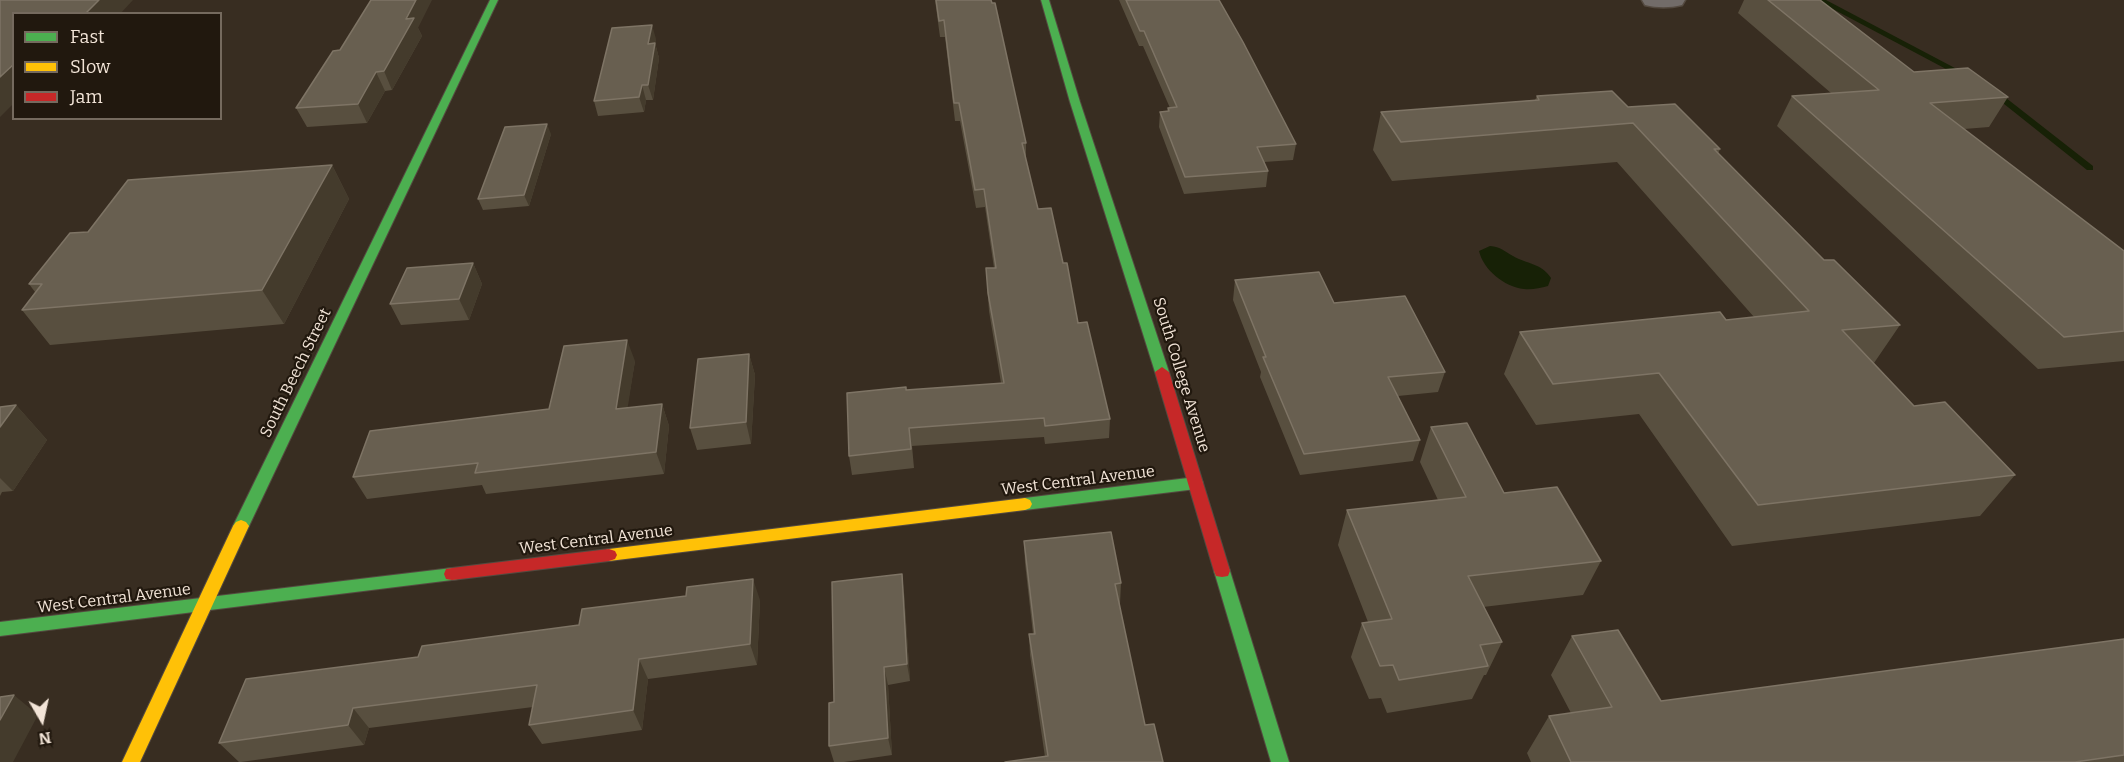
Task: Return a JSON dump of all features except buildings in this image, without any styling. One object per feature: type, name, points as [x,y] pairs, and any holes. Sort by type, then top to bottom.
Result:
[{"type":"street","name":"South Beech Street","points":[[131,762],[203,605],[494,0]]},
{"type":"street","name":"South College Avenue","points":[[1045,0],[1196,483],[1280,762]]},
{"type":"street","points":[[1653,0],[1674,0]]},
{"type":"street","name":"West Central Avenue","points":[[0,629],[1196,483]]},
{"type":"shaded area","points":[[1490,246],[1500,248],[1518,259],[1543,269],[1551,278],[1548,286],[1524,289],[1502,281],[1481,258],[1479,251]]},
{"type":"waterway","points":[[1820,0],[1966,76]]},
{"type":"waterway","points":[[1992,90],[2090,168]]},
{"type":"traffic: fast","points":[[241,526],[494,0]]},
{"type":"traffic: fast","points":[[1045,0],[1075,102],[1162,372]]},
{"type":"traffic: fast","points":[[1025,504],[1196,483]]},
{"type":"traffic: fast","points":[[1222,571],[1280,762]]},
{"type":"traffic: fast","points":[[0,629],[452,574]]},
{"type":"traffic: slow","points":[[609,555],[1025,504]]},
{"type":"traffic: slow","points":[[131,762],[241,526]]},
{"type":"traffic: jam","points":[[1162,372],[1222,571]]},
{"type":"traffic: jam","points":[[452,574],[609,555]]}]
